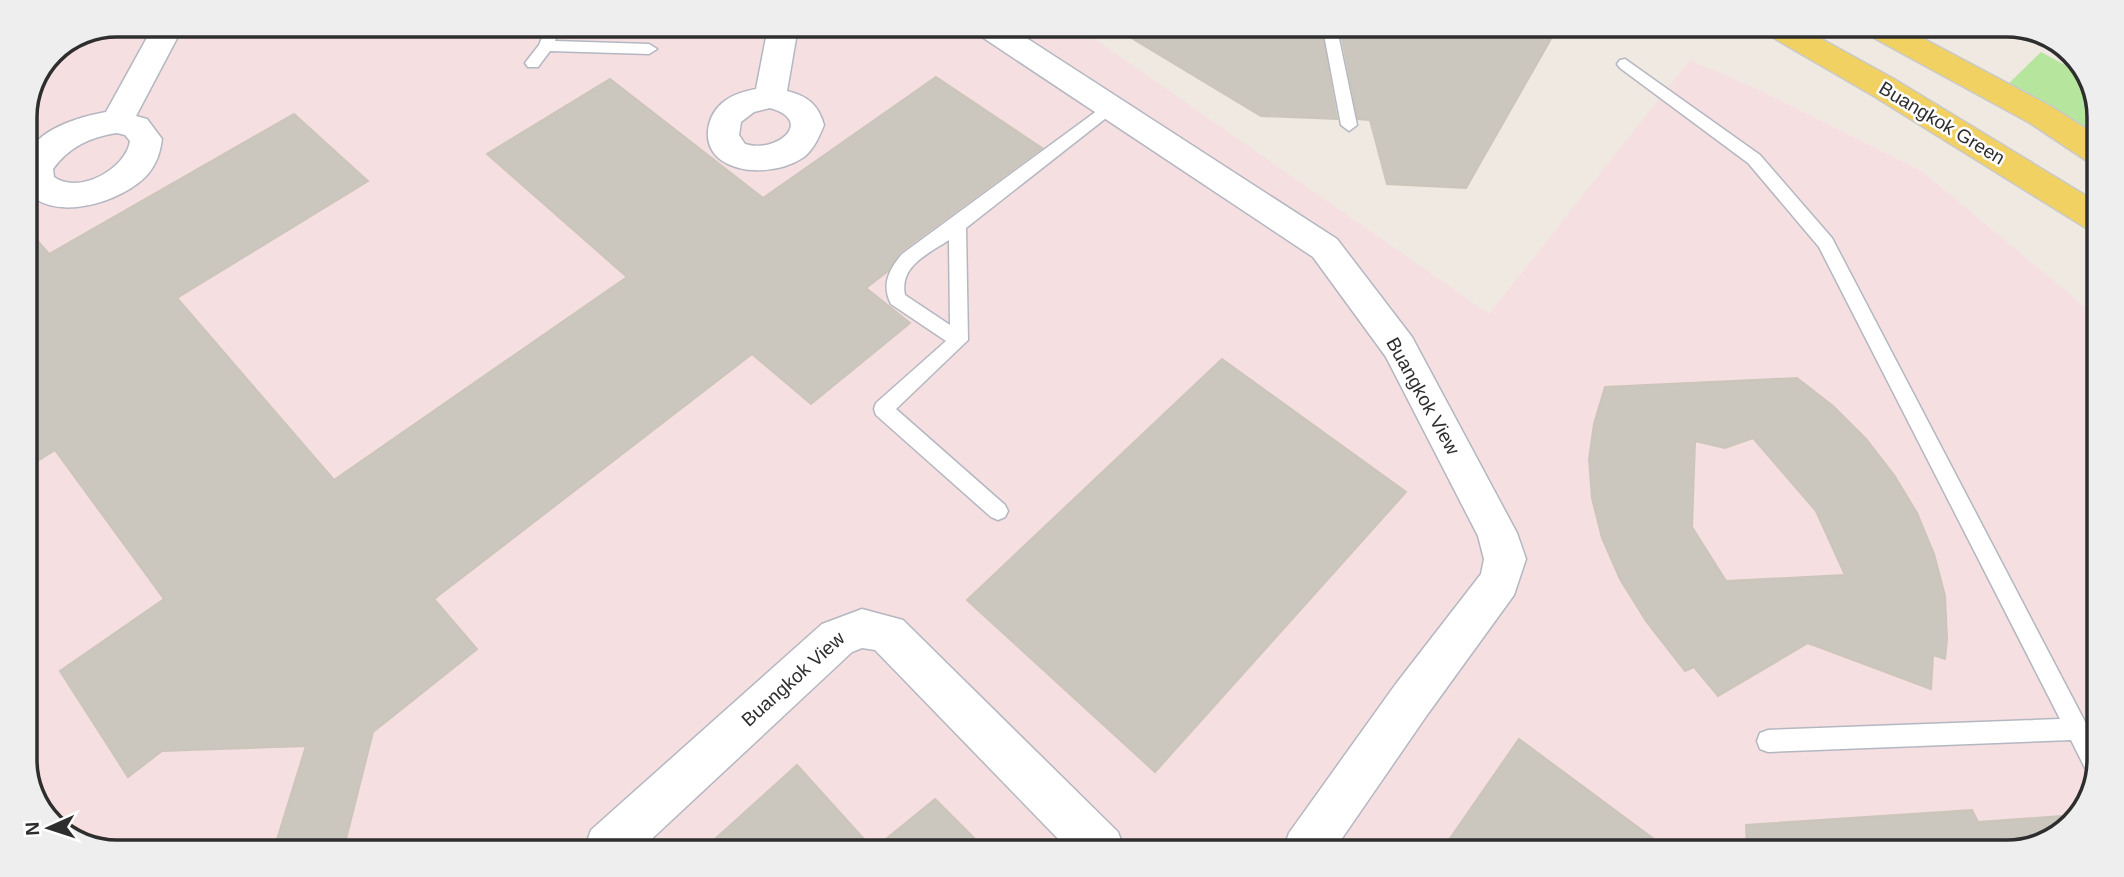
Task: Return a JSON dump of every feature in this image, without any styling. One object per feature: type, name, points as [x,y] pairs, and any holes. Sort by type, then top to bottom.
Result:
[{"type":"main road","name":"Buangkok Green","points":[[1795,37],[1884,87],[2087,212]]},
{"type":"main road","points":[[1896,37],[2041,115],[2087,145]]},
{"type":"street","points":[[117,122],[163,37]]},
{"type":"street","points":[[770,97],[781,37]]},
{"type":"street","name":"Buangkok View","points":[[1004,37],[1325,248],[1399,347],[1497,533],[1505,559],[1499,582],[1411,700],[1313,840]]},
{"type":"street","name":"Buangkok View","points":[[617,840],[837,638],[850,629],[866,627],[888,634],[1092,840]]},
{"type":"lane","points":[[533,63],[550,37]]},
{"type":"lane","points":[[1332,37],[1349,125]]},
{"type":"lane","points":[[546,46],[649,49]]},
{"type":"lane","points":[[1625,64],[1754,159],[1826,243],[2087,748]]},
{"type":"lane","points":[[959,340],[897,299],[894,285],[898,271],[908,259],[957,225],[1109,107]]},
{"type":"lane","points":[[957,225],[959,340],[883,409],[998,511]]},
{"type":"lane","points":[[1768,741],[2077,729]]},
{"type":"shaded area","points":[[117,37],[1092,37],[1489,314],[1690,60],[1757,89],[1923,172],[2087,309],[2086,776],[2071,809],[2052,827],[2038,834],[2017,840],[117,840],[101,839],[84,833],[84,793],[43,791],[37,765],[37,112],[39,96],[50,72],[72,50],[86,43]]},
{"type":"green space","points":[[2041,52],[2071,68],[2086,101],[2087,145],[2001,91]]},
{"type":"building","points":[[1130,37],[1322,37],[1337,119],[1261,116]]},
{"type":"building","points":[[1342,37],[1552,37],[1466,188],[1387,184],[1370,120],[1358,119]]},
{"type":"building","points":[[936,77],[1042,148],[900,252],[888,271],[866,288],[910,323],[811,404],[752,354],[434,599],[477,649],[373,732],[346,840],[277,840],[306,746],[162,751],[128,777],[60,671],[164,599],[55,450],[37,461],[37,240],[49,254],[294,114],[368,181],[177,298],[334,480],[627,277],[487,154],[610,79],[763,198]]},
{"type":"building","points":[[1222,359],[1406,492],[1155,772],[967,600]]},
{"type":"building","points":[[1797,378],[1833,406],[1866,439],[1894,475],[1917,513],[1934,554],[1945,596],[1947,639],[1945,659],[1933,655],[1931,689],[1808,643],[1718,696],[1694,667],[1685,671],[1646,621],[1620,579],[1602,538],[1592,498],[1589,459],[1594,424],[1605,387]],"holes":[[[1753,438],[1816,511],[1845,575],[1726,581],[1692,527],[1695,441],[1725,448]]]},
{"type":"building","points":[[1519,739],[1655,840],[1449,840]]},
{"type":"building","points":[[797,765],[865,840],[714,840]]},
{"type":"building","points":[[935,799],[976,840],[885,840]]},
{"type":"building","points":[[1972,810],[1978,822],[2065,816],[2052,827],[2017,840],[1747,840],[1746,825]]}]
